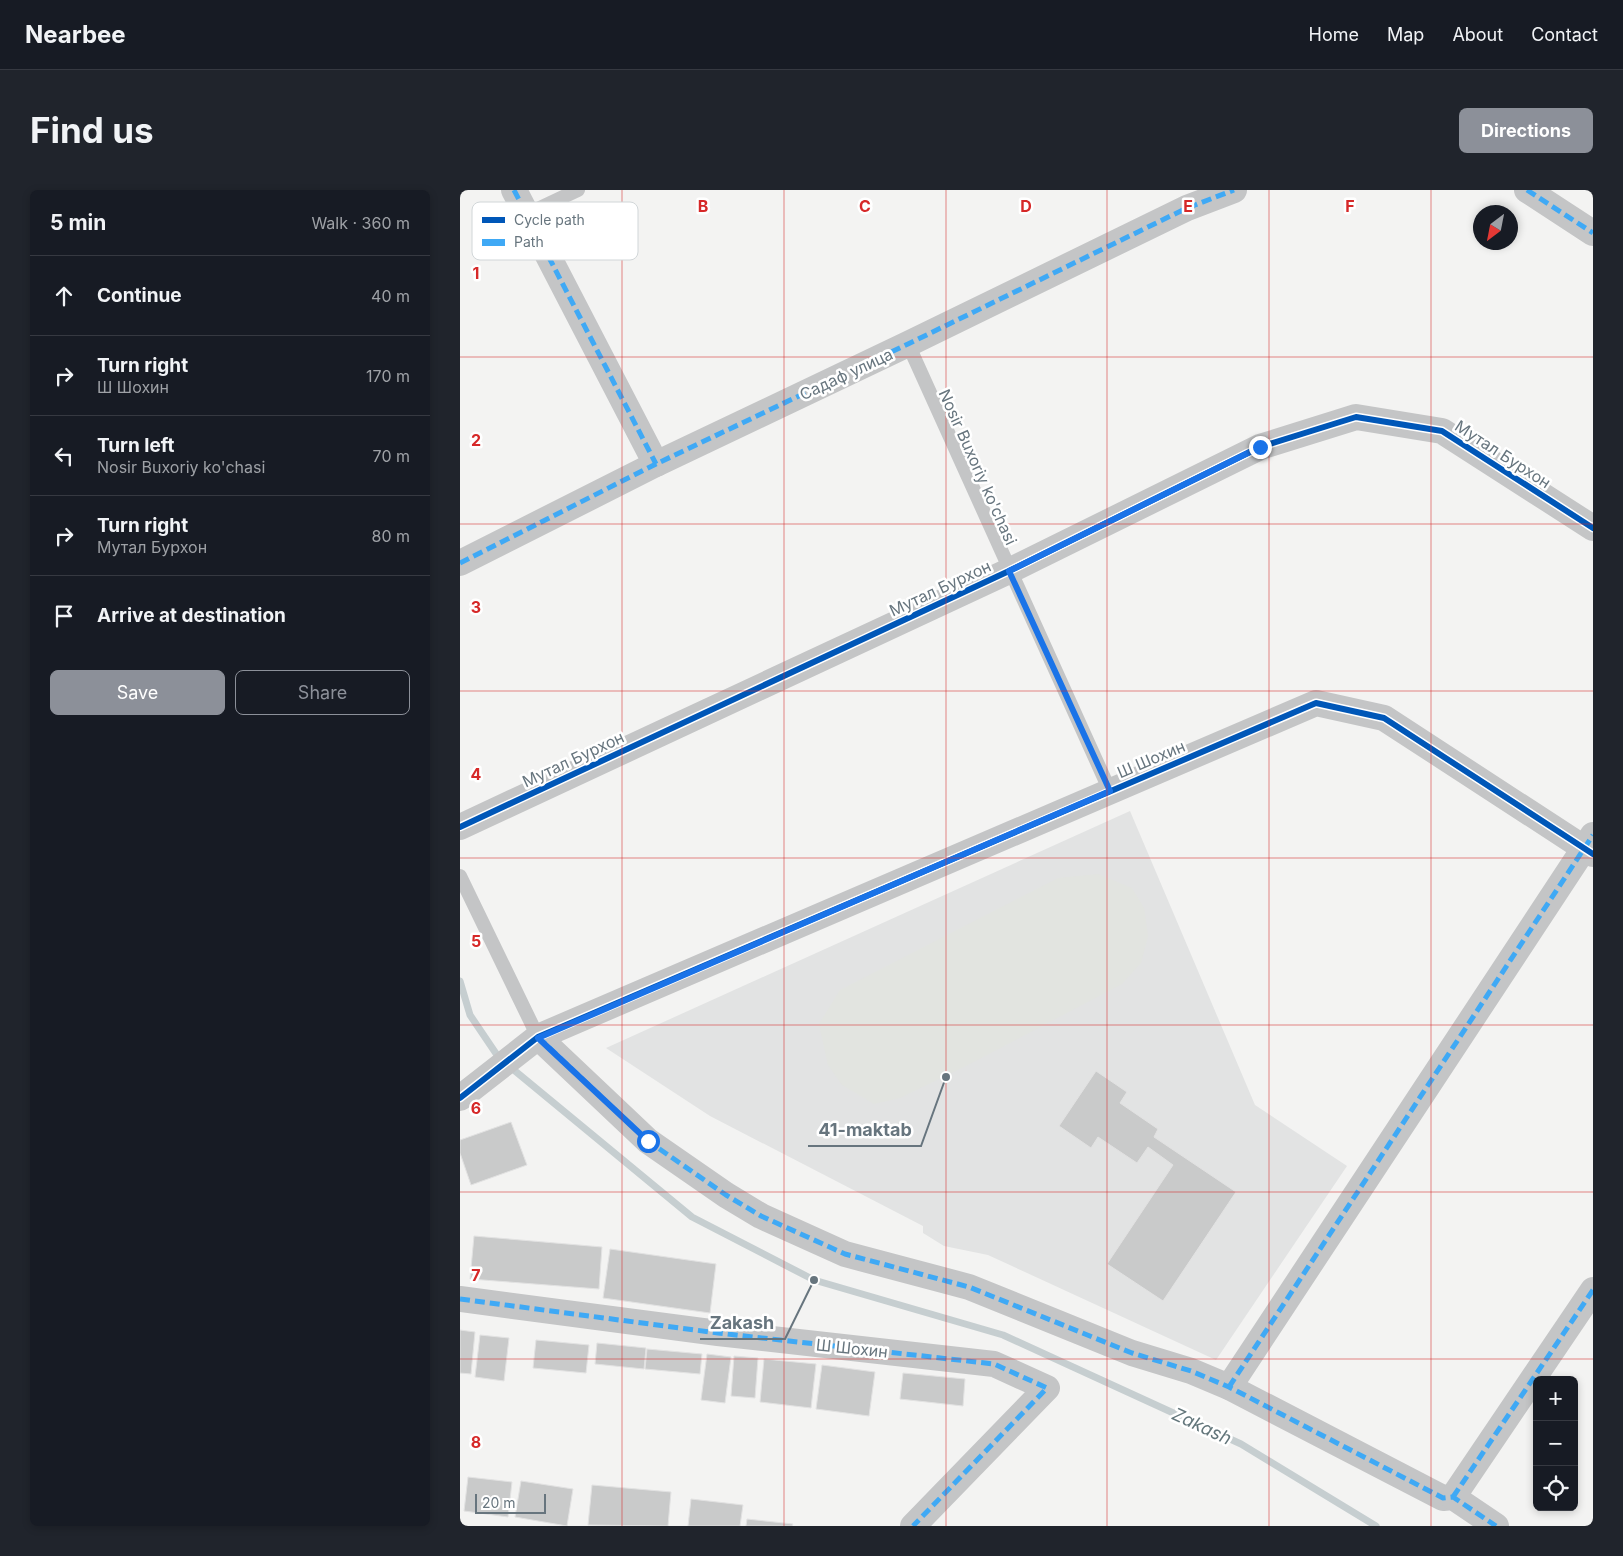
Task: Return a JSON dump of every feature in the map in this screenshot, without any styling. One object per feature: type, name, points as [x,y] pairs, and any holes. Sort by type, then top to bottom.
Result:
[{"type":"street","points":[[514,190],[520,202]]},
{"type":"street","name":"Садаф улица","points":[[460,563],[656,464],[1187,208],[1234,190]]},
{"type":"street","points":[[1527,190],[1593,234]]},
{"type":"street","points":[[551,260],[656,464]]},
{"type":"street","name":"Мутал Бурхон","points":[[460,827],[1009,571],[1260,447],[1356,417],[1442,431],[1593,528]]},
{"type":"street","name":"Ш Шохин","points":[[461,1096],[538,1038],[1316,704],[1384,718],[1590,846]]},
{"type":"street","points":[[1229,1387],[1590,846]]},
{"type":"street","points":[[538,1038],[648,1141],[726,1195],[761,1216],[845,1254],[969,1287],[1132,1353],[1191,1371],[1229,1387],[1443,1498],[1453,1497],[1496,1526]]},
{"type":"street","name":"Ш Шохин","points":[[460,1299],[718,1333],[994,1364],[1047,1388],[913,1526]]},
{"type":"street","points":[[1453,1497],[1588,1308]]},
{"type":"lane","points":[[552,202],[578,190]]},
{"type":"lane","name":"Nosir Buxoriy ko'chasi","points":[[908,344],[1110,791]]},
{"type":"lane","points":[[460,876],[538,1038]]},
{"type":"shaded area","points":[[1130,811],[1255,1105],[1347,1166],[1216,1360],[988,1255],[944,1246],[923,1233],[923,1226],[710,1116],[606,1048]]},
{"type":"shaded area","points":[[1098,874],[1132,888],[1144,908],[1148,936],[1141,963],[1122,984],[964,1067],[900,1098],[874,1104],[842,1085],[828,1065],[819,1024],[840,990],[1058,878]]},
{"type":"building","points":[[1096,1071],[1127,1092],[1120,1103],[1158,1129],[1154,1137],[1236,1192],[1163,1301],[1107,1264],[1173,1165],[1148,1147],[1137,1163],[1098,1137],[1091,1148],[1059,1126]]},
{"type":"building","points":[[511,1122],[527,1165],[471,1185],[460,1153],[460,1140]]},
{"type":"building","points":[[474,1236],[602,1247],[599,1289],[470,1279]]},
{"type":"building","points":[[610,1249],[716,1264],[710,1313],[603,1298]]},
{"type":"building","points":[[460,1330],[475,1332],[471,1374],[460,1373]]},
{"type":"building","points":[[480,1335],[509,1338],[504,1381],[475,1377]]},
{"type":"building","points":[[536,1340],[589,1345],[586,1373],[533,1368]]},
{"type":"building","points":[[597,1343],[646,1348],[644,1369],[595,1364]]},
{"type":"building","points":[[647,1349],[702,1354],[700,1374],[645,1369]]},
{"type":"building","points":[[707,1354],[731,1357],[725,1403],[701,1400]]},
{"type":"building","points":[[734,1356],[758,1358],[755,1398],[731,1396]]},
{"type":"building","points":[[764,1359],[816,1364],[811,1408],[760,1402]]},
{"type":"building","points":[[822,1365],[875,1372],[869,1416],[816,1409]]},
{"type":"building","points":[[903,1373],[965,1379],[963,1406],[900,1399]]},
{"type":"building","points":[[468,1477],[512,1482],[508,1517],[464,1511]]},
{"type":"building","points":[[521,1481],[573,1489],[567,1526],[515,1517]]},
{"type":"building","points":[[592,1485],[671,1492],[668,1526],[588,1525]]},
{"type":"building","points":[[691,1499],[743,1505],[740,1526],[688,1526]]},
{"type":"building","points":[[747,1519],[793,1524],[792,1526],[746,1526]]},
{"type":"waterway","name":"Zakash","points":[[460,981],[470,1015],[501,1059]]},
{"type":"waterway","name":"Zakash","points":[[509,1066],[692,1217],[814,1280],[1003,1335],[1241,1444],[1376,1526]]},
{"type":"marked path","points":[[514,190],[520,202]]},
{"type":"marked path","points":[[460,563],[656,464],[1187,208],[1234,190]]},
{"type":"marked path","points":[[1527,190],[1593,233]]},
{"type":"marked path","points":[[550,260],[656,464]]},
{"type":"marked path","points":[[1229,1387],[1593,835]]},
{"type":"marked path","points":[[538,1037],[648,1141],[726,1195],[761,1216],[845,1254],[969,1287],[1132,1353],[1191,1371],[1229,1387],[1443,1498],[1453,1497],[1496,1526]]},
{"type":"marked path","points":[[1453,1497],[1593,1290]]},
{"type":"marked path","points":[[460,1299],[718,1333],[994,1364],[1047,1388],[913,1526]]},
{"type":"cycle path","points":[[460,827],[1009,571],[1260,447],[1356,417],[1442,431],[1593,528]]},
{"type":"cycle path","points":[[460,1098],[538,1037],[1316,703],[1384,718],[1593,854]]},
{"type":"place","name":"41-maktab","points":[[946,1077]]},
{"type":"place","name":"Zakash","points":[[814,1280]]},
{"type":"route","points":[[648,1141],[538,1038],[1110,791],[1009,571],[1260,447]]}]
